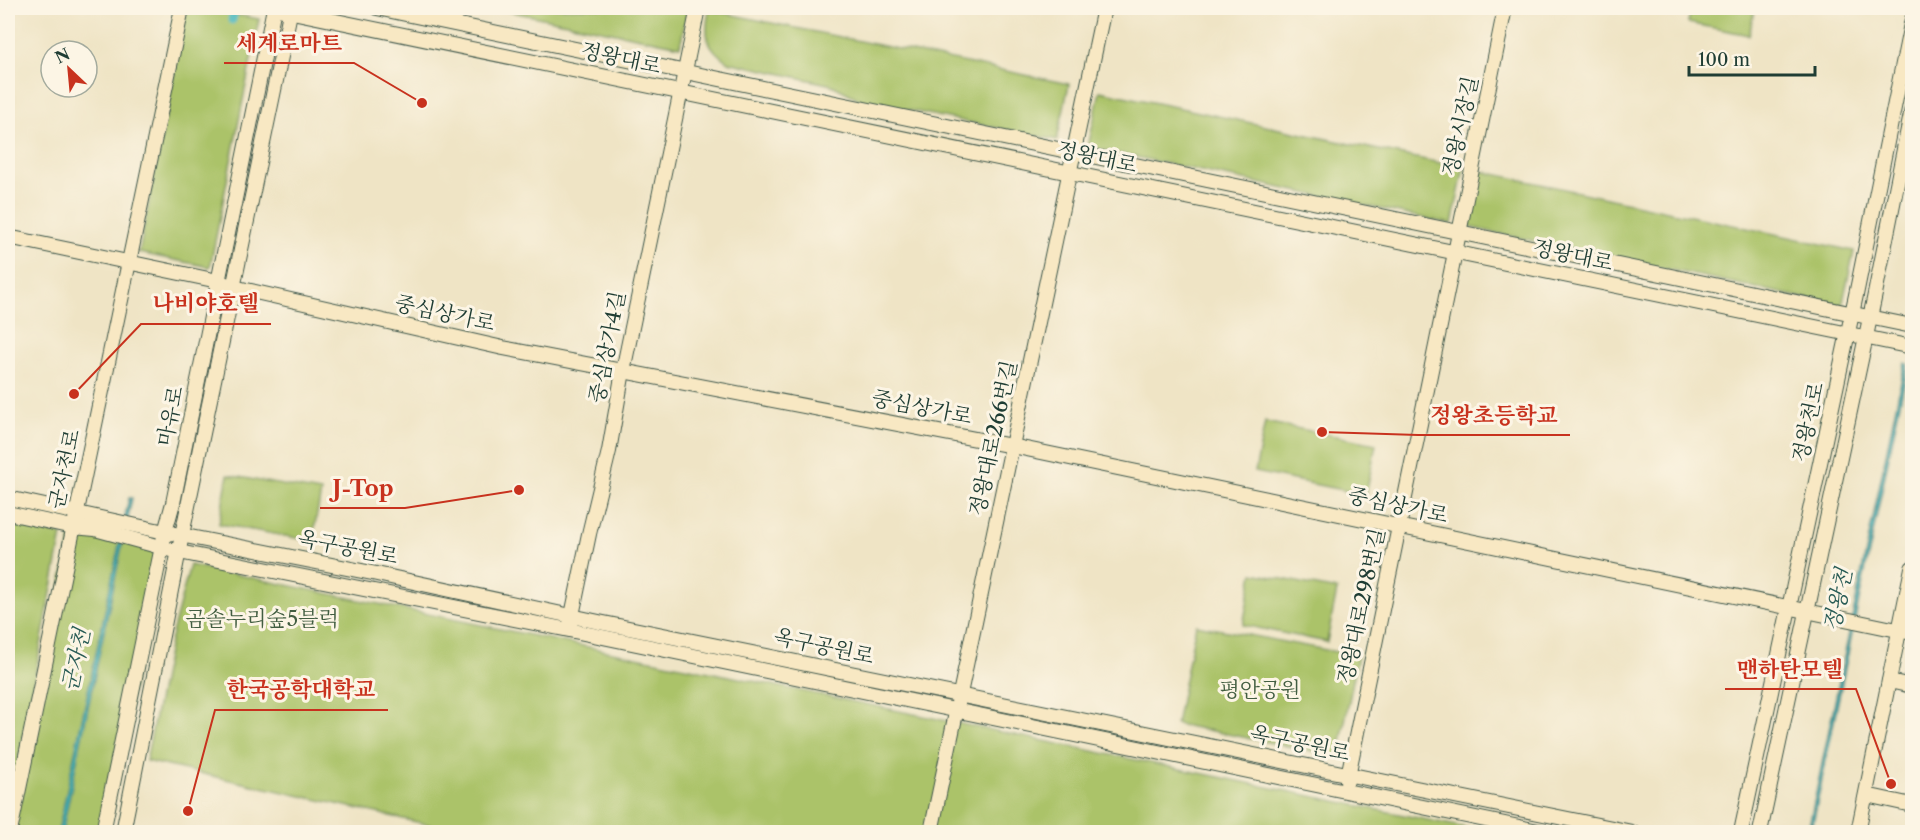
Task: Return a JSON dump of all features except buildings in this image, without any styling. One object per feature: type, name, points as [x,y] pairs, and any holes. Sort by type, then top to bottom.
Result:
[{"type":"street","name":"군자천로","points":[[10,832],[182,8]]},
{"type":"street","name":"정왕대로","points":[[274,8],[290,9],[1912,347]]},
{"type":"street","name":"마유로","points":[[103,832],[274,8]]},
{"type":"street","name":"정왕대로","points":[[377,8],[1906,325]]},
{"type":"street","name":"중심상가4길","points":[[569,630],[609,451],[623,371],[698,8]]},
{"type":"street","name":"정왕대로266번길","points":[[931,832],[1104,8]]},
{"type":"street","name":"정왕시장길","points":[[1455,252],[1505,8]]},
{"type":"street","name":"마유로","points":[[123,832],[290,9]]},
{"type":"street","name":"정왕천로","points":[[1741,832],[1852,314],[1912,19]]},
{"type":"street","name":"정왕천로","points":[[1760,832],[1870,318],[1912,109]]},
{"type":"street","name":"중심상가로","points":[[8,237],[218,281],[233,287],[492,345],[1012,446],[1906,632]]},
{"type":"street","name":"정왕대로298번길","points":[[1345,792],[1455,252]]},
{"type":"street","name":"옥구공원로","points":[[8,498],[107,520],[142,534],[162,548],[179,552],[569,630],[1544,832]]},
{"type":"street","name":"옥구공원로","points":[[8,513],[95,530],[142,534],[165,532],[182,535],[1632,832]]},
{"type":"street","points":[[1858,832],[1889,681],[1906,632],[1912,574]]},
{"type":"street","points":[[1889,681],[1912,686]]},
{"type":"street","points":[[1866,795],[1912,805]]},
{"type":"green space","points":[[187,8],[200,8],[259,19],[210,267],[139,253]]},
{"type":"green space","points":[[493,8],[688,8],[680,46]]},
{"type":"green space","points":[[1691,8],[1755,8],[1749,35],[1688,23]]},
{"type":"green space","points":[[709,10],[1069,84],[1057,140],[863,101],[832,85],[728,62],[715,51],[708,40]]},
{"type":"green space","points":[[1100,91],[1464,168],[1452,224],[1088,147]]},
{"type":"green space","points":[[1480,171],[1854,251],[1842,306],[1468,227]]},
{"type":"green space","points":[[1265,422],[1376,444],[1366,495],[1255,472]]},
{"type":"green space","points":[[228,475],[321,492],[312,541],[219,524]]},
{"type":"green space","points":[[8,524],[62,535],[15,780],[8,778]]},
{"type":"green space","points":[[73,527],[162,548],[103,832],[10,832]]},
{"type":"green space","name":"곰솔누리숲5블럭","points":[[190,565],[1486,832],[461,832],[146,761],[171,637]]},
{"type":"green space","points":[[1253,573],[1337,590],[1327,642],[1243,625]]},
{"type":"green space","name":"평안공원","points":[[1196,625],[1358,656],[1338,756],[1176,724]]},
{"type":"water","points":[[1905,363],[1908,364],[1811,832],[1808,832]]},
{"type":"water","points":[[129,498],[132,498],[62,832],[58,832]]},
{"type":"waterway","name":"군자천","points":[[232,20],[235,8]]},
{"type":"place","name":"세계로마트","points":[[422,103]]},
{"type":"place","name":"나비야호텔","points":[[74,394]]},
{"type":"place","name":"정왕초등학교","points":[[1322,432]]},
{"type":"place","name":"J-Top","points":[[519,490]]},
{"type":"place","name":"맨하탄모텔","points":[[1891,784]]},
{"type":"place","name":"한국공학대학교","points":[[188,811]]},
{"type":"water label","name":"정왕천","points":[[1838,600]]}]
